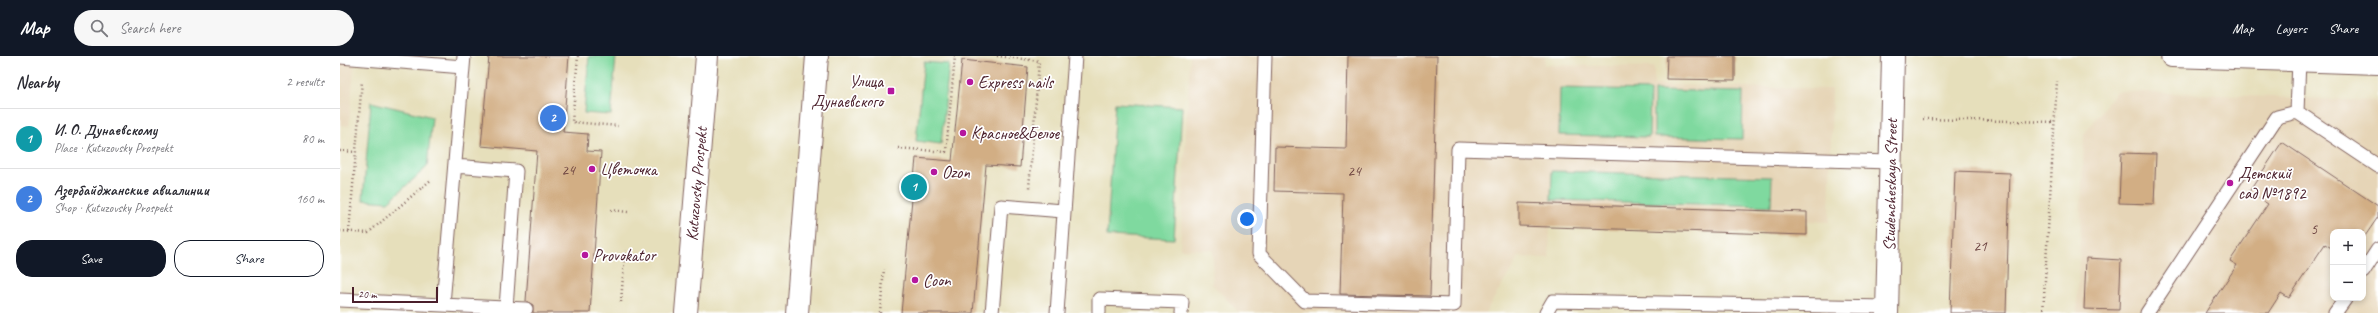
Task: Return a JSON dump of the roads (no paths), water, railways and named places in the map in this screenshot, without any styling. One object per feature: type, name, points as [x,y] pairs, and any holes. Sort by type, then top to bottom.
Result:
[{"type":"main road","name":"Kutuzovsky Prospekt","points":[[686,313],[707,56]]},
{"type":"main road","points":[[798,313],[817,56]]},
{"type":"main road","name":"Studencheskaya Street","points":[[1887,310],[1893,56]]},
{"type":"main road","points":[[2185,56],[2378,62]]},
{"type":"lane","points":[[1057,313],[1075,56]]},
{"type":"lane","points":[[1265,56],[1259,254],[1305,301],[1454,305],[1458,149],[1890,162]]},
{"type":"lane","points":[[340,57],[464,62],[443,304]]},
{"type":"lane","points":[[2297,112],[2299,60]]},
{"type":"lane","points":[[2147,313],[2277,117],[2297,112],[2378,166]]},
{"type":"lane","points":[[455,166],[516,171],[506,308]]},
{"type":"lane","points":[[992,313],[1001,206],[1063,211]]},
{"type":"lane","points":[[2366,267],[2378,249]]},
{"type":"lane","points":[[1099,313],[1099,299],[1182,302],[1181,313]]},
{"type":"lane","points":[[340,300],[526,309]]},
{"type":"lane","points":[[1546,313],[1553,301],[1746,309],[1887,310]]},
{"type":"lane","points":[[2336,313],[2344,301]]},
{"type":"place","name":"Express nails","points":[[970,82]]},
{"type":"place","name":"Улица Дунаевского","points":[[891,91]]},
{"type":"place","name":"Азербайджанские авиалинии","points":[[553,118]]},
{"type":"place","name":"Красное&Белое","points":[[963,133]]},
{"type":"place","name":"Цветочка","points":[[592,169]]},
{"type":"place","name":"Ozon","points":[[934,172]]},
{"type":"place","name":"Детский сад №1892","points":[[2230,183]]},
{"type":"place","name":"И. О. Дунаевскому","points":[[914,187]]},
{"type":"place","name":"Provokator","points":[[585,255]]},
{"type":"place","name":"Coon","points":[[915,280]]}]
